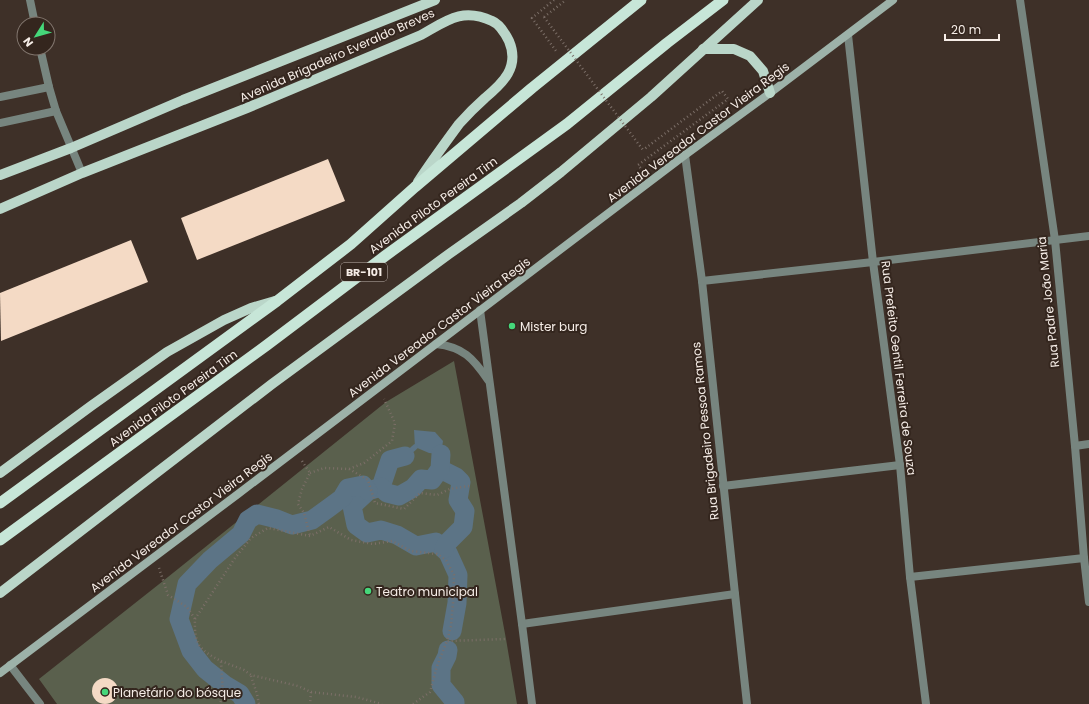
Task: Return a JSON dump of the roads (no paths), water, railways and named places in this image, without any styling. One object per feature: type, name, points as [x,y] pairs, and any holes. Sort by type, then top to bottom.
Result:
[{"type":"highway","name":"Avenida Piloto Pereira Tim","points":[[0,502],[277,301],[351,244],[415,187],[532,88],[641,0]]},
{"type":"highway","name":"Avenida Piloto Pereira Tim","points":[[0,540],[567,124],[723,0]]},
{"type":"main road","name":"Avenida Brigadeiro Everaldo Breves","points":[[0,175],[71,148],[183,100],[435,0]]},
{"type":"main road","points":[[0,593],[272,384],[561,172],[651,97],[758,0]]},
{"type":"main road","name":"Avenida Vereador Castor Vieira Regis","points":[[0,673],[650,181],[893,0]]},
{"type":"main road","name":"Avenida Brigadeiro Everaldo Breves","points":[[0,209],[82,173],[247,108],[421,35],[458,16],[469,14],[482,16],[495,22],[505,33],[510,43],[512,60],[508,74],[499,86],[460,124],[415,187]]},
{"type":"main road","points":[[703,50],[734,49],[750,56],[762,71],[770,93]]},
{"type":"main road","points":[[0,474],[91,406],[167,352],[224,320],[251,308],[277,301]]},
{"type":"street","points":[[30,0],[33,16]]},
{"type":"street","name":"Rua Padre João Maria","points":[[1020,0],[1055,240],[1089,602]]},
{"type":"street","name":"Rua Prefeito Gentil Ferreira de Souza","points":[[848,35],[873,262],[900,465],[910,576],[926,704]]},
{"type":"street","points":[[42,56],[56,111],[82,173]]},
{"type":"street","points":[[0,97],[49,87]]},
{"type":"street","points":[[0,123],[56,111]]},
{"type":"street","name":"Rua Brigadeiro Pessoa Ramos","points":[[685,155],[702,281],[734,594],[747,704]]},
{"type":"street","points":[[702,281],[1089,236]]},
{"type":"street","points":[[480,310],[532,704]]},
{"type":"street","points":[[436,344],[451,347],[466,355],[481,370],[490,383]]},
{"type":"street","points":[[1075,446],[1089,444]]},
{"type":"street","points":[[723,486],[900,465]]},
{"type":"street","points":[[910,576],[1084,558]]},
{"type":"street","points":[[522,624],[734,594]]},
{"type":"street","points":[[10,665],[40,704]]},
{"type":"water","points":[[414,430],[435,432],[443,441],[441,454],[429,453],[415,447]]},
{"type":"waterway","points":[[405,456],[415,447]]},
{"type":"waterway","points":[[381,487],[387,493],[399,496],[413,488],[421,479],[432,480],[440,469],[441,454]]},
{"type":"waterway","points":[[405,456],[390,460],[381,487],[368,491],[352,506],[356,525],[367,533],[381,530],[397,535],[416,546],[436,542],[448,553],[458,575],[457,603],[452,631]]},
{"type":"waterway","points":[[440,469],[456,477],[461,482],[458,500],[465,511],[463,527],[447,543],[444,549]]},
{"type":"waterway","points":[[246,704],[240,694],[225,685],[205,669],[191,651],[179,619],[187,584],[210,560],[241,534],[248,520],[257,514],[277,519],[292,525],[312,520],[342,498],[348,488],[363,485],[368,491]]},
{"type":"waterway","points":[[448,650],[447,656],[441,668],[441,685],[455,704]]},
{"type":"place","name":"Mister burg","points":[[512,326]]},
{"type":"place","name":"Teatro municipal","points":[[368,591]]},
{"type":"place","name":"Planetário do bósque","points":[[105,692]]}]
